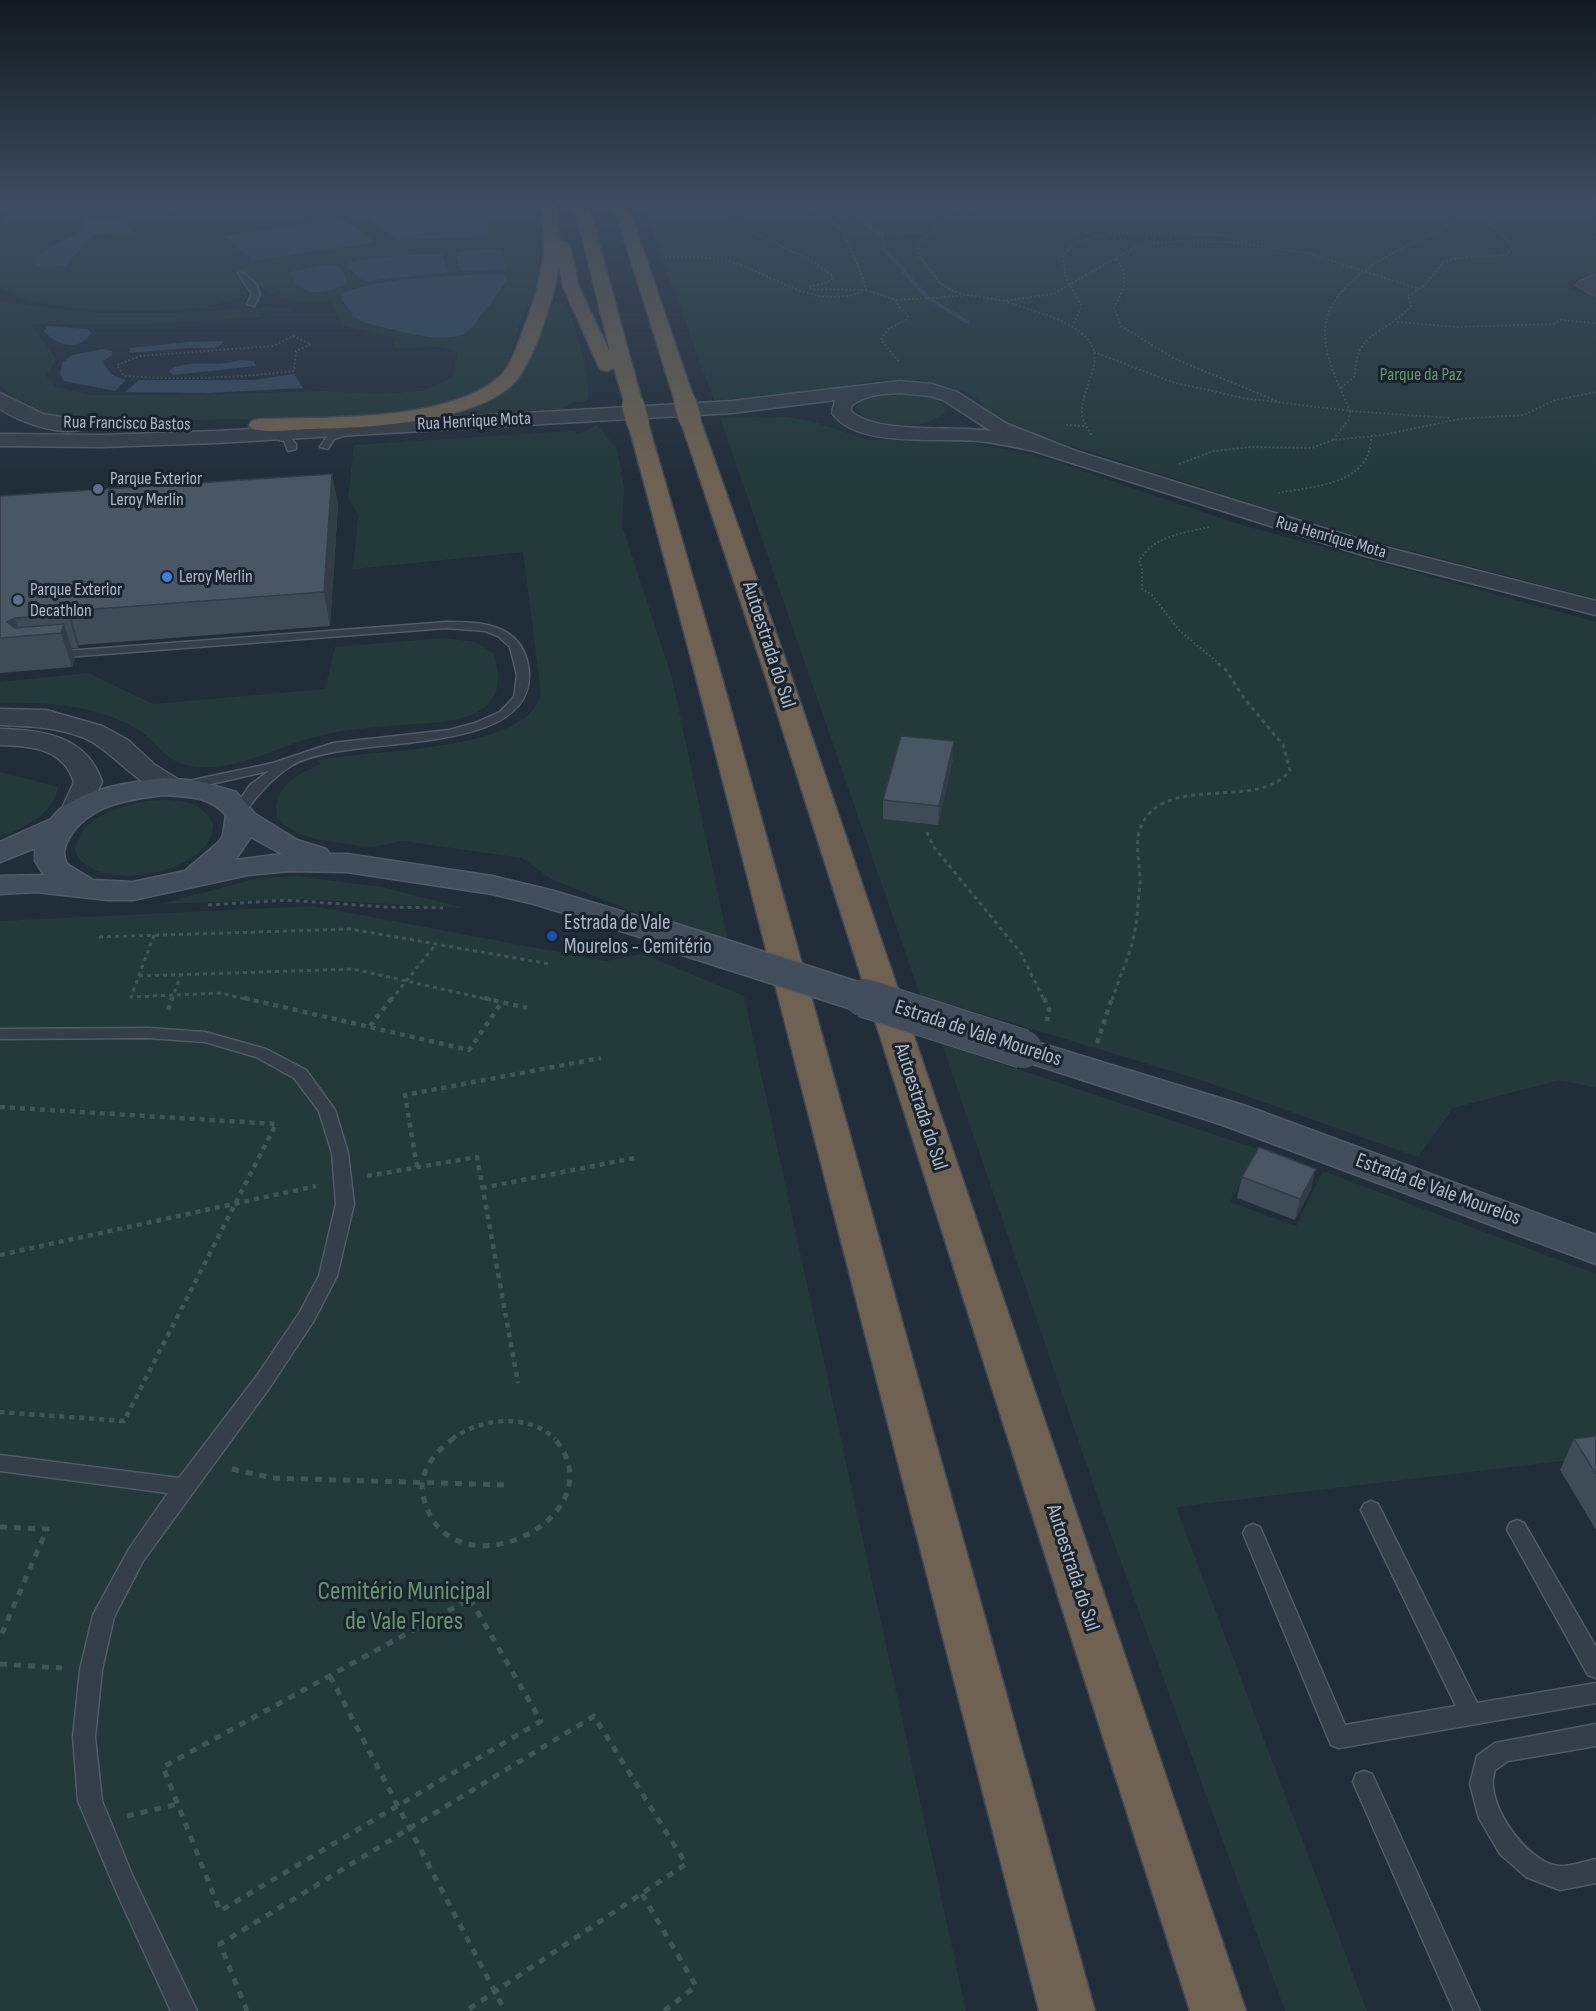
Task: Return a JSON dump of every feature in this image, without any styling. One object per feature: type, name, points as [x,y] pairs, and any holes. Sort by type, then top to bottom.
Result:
[{"type":"highway","points":[[259,430],[420,414],[458,405],[498,387],[515,368],[544,297]]},
{"type":"highway","points":[[575,297],[607,366],[634,406]]},
{"type":"highway","points":[[606,297],[1067,2011]]},
{"type":"highway","name":"Autoestrada do Sul","points":[[651,297],[780,681],[1218,2011]]},
{"type":"main road","name":"Estrada de Vale Mourelos","points":[[0,853],[67,820],[88,805],[111,796],[139,789],[176,786],[209,792],[229,800],[241,815],[287,846],[347,863],[492,885],[543,897],[1263,1126],[1596,1250]]},
{"type":"main road","name":"Estrada de Vale Mourelos","points":[[185,879],[213,865],[232,848],[241,830],[241,815]]},
{"type":"main road","name":"Estrada de Vale Mourelos","points":[[67,820],[52,836],[48,852],[52,867],[65,879],[85,888]]},
{"type":"main road","name":"Estrada de Vale Mourelos","points":[[0,885],[36,883],[107,891],[133,891],[160,887],[185,879],[248,866],[290,862],[347,863]]},
{"type":"street","name":"Rua Henrique Mota","points":[[0,455],[153,447],[259,430],[360,428],[732,407],[822,398],[888,387],[922,388],[950,396],[1000,428],[1069,455],[1236,510],[1373,551],[1596,608]]},
{"type":"street","points":[[858,426],[842,413],[842,404],[852,396],[868,390]]},
{"type":"street","name":"Rua Francisco Bastos","points":[[0,399],[11,409],[30,416],[82,426],[259,430]]},
{"type":"street","points":[[907,434],[942,429],[958,422],[964,412],[961,403]]},
{"type":"street","name":"Rua Henrique Mota","points":[[732,407],[814,413],[858,426],[907,434]]},
{"type":"street","points":[[48,441],[259,430]]},
{"type":"street","points":[[907,434],[998,437],[1069,455]]},
{"type":"street","name":"Rua Henrique Mota","points":[[0,440],[216,437]]},
{"type":"street","points":[[0,717],[46,718],[93,732],[118,746],[144,771],[176,786]]},
{"type":"street","points":[[0,737],[30,739],[61,748],[82,763],[88,782],[67,820]]},
{"type":"lane","points":[[251,304],[255,297]]},
{"type":"lane","points":[[325,447],[326,441],[331,437],[360,428]]},
{"type":"lane","points":[[259,430],[287,439],[291,444],[291,449]]},
{"type":"lane","points":[[38,656],[447,625],[477,627],[500,634],[508,638],[520,654],[524,693],[518,702],[496,720],[456,733],[351,744],[289,762],[176,786]]},
{"type":"lane","points":[[241,815],[255,788],[289,762]]},
{"type":"lane","points":[[0,1034],[160,1034],[205,1037],[261,1053],[300,1074],[327,1110],[340,1153],[345,1204],[328,1276],[306,1317],[263,1382],[136,1555],[104,1616],[91,1670],[84,1737],[90,1801],[125,1885],[184,2011]]},
{"type":"lane","points":[[0,1463],[184,1487]]},
{"type":"lane","points":[[1371,1510],[1471,1713]]},
{"type":"lane","points":[[1517,1529],[1596,1668]]},
{"type":"lane","points":[[1253,1533],[1339,1737],[1596,1693]]},
{"type":"lane","points":[[1596,1735],[1503,1751],[1485,1764],[1481,1784],[1487,1810],[1508,1846],[1534,1869],[1560,1878],[1596,1873]]},
{"type":"lane","points":[[1364,1782],[1467,2011]]},
{"type":"path","points":[[887,297],[896,300],[954,297]]},
{"type":"path","points":[[976,297],[1005,301],[1072,327],[1089,339],[1096,362],[1082,403],[1084,426],[1098,440]]},
{"type":"path","points":[[1005,301],[1041,297]]},
{"type":"path","points":[[1072,327],[1082,307],[1077,297]]},
{"type":"path","points":[[1119,297],[1114,308],[1121,326],[1175,359],[1283,404]]},
{"type":"path","points":[[1333,440],[1349,419],[1350,411],[1324,331],[1330,304],[1338,297]]},
{"type":"path","points":[[1341,388],[1355,376],[1355,364],[1363,341],[1396,322],[1411,306],[1408,297]]},
{"type":"path","points":[[896,300],[898,306],[908,316],[907,319],[887,330],[881,340],[897,358],[900,365]]},
{"type":"path","points":[[1396,322],[1457,327],[1553,324],[1560,320],[1596,323]]},
{"type":"path","points":[[293,336],[311,344],[297,351],[294,370],[222,379],[174,380],[124,376],[117,365],[140,356],[273,346],[293,336]]},
{"type":"path","points":[[1094,352],[1172,382],[1243,398],[1350,411],[1459,419],[1501,418],[1524,415],[1555,400],[1596,392]]},
{"type":"path","points":[[1173,468],[1185,460],[1214,451],[1251,447],[1306,448],[1333,440],[1371,437],[1459,419]]},
{"type":"path","points":[[1272,495],[1329,482],[1349,474],[1367,461],[1371,437]]},
{"type":"path","points":[[1094,1052],[1135,932],[1141,871],[1138,845],[1140,829],[1154,811],[1172,800],[1197,794],[1261,789],[1283,780],[1290,770],[1288,757],[1282,745],[1244,698],[1226,670],[1180,631],[1151,594],[1141,587],[1142,569],[1139,561],[1141,554],[1151,546],[1213,526]]},
{"type":"path","points":[[927,832],[933,846],[1021,953],[1049,1009],[1046,1028],[1028,1050]]},
{"type":"path","points":[[207,906],[286,900],[385,907],[452,908]]},
{"type":"path","points":[[99,937],[350,929],[550,964]]},
{"type":"path","points":[[154,935],[131,997],[220,993],[469,1050],[502,1002]]},
{"type":"path","points":[[370,1026],[436,944]]},
{"type":"path","points":[[139,976],[352,969],[527,1008]]},
{"type":"path","points":[[160,1034],[181,974]]},
{"type":"path","points":[[417,1167],[405,1095],[601,1058]]},
{"type":"path","points":[[0,1107],[276,1124],[124,1421],[0,1412]]},
{"type":"path","points":[[0,1255],[343,1180],[477,1157],[518,1383]]},
{"type":"path","points":[[482,1188],[634,1158]]},
{"type":"path","points":[[509,1421],[536,1426],[555,1439],[564,1450],[570,1470],[569,1489],[559,1510],[530,1535],[508,1544],[482,1547],[448,1537],[431,1522],[421,1492],[422,1481],[431,1460],[447,1441],[484,1423],[509,1421]]},
{"type":"path","points":[[208,1456],[239,1472],[273,1478],[505,1485]]},
{"type":"path","points":[[0,1527],[48,1529],[0,1638]]},
{"type":"path","points":[[470,1599],[541,1721],[220,1911],[178,1804],[163,1767],[470,1599]]},
{"type":"path","points":[[0,1664],[91,1670]]},
{"type":"path","points":[[330,1676],[505,2011]]},
{"type":"path","points":[[247,2011],[220,1944],[594,1716],[686,1864],[466,2011]]},
{"type":"path","points":[[100,1822],[178,1804]]},
{"type":"path","points":[[642,1894],[696,1986],[664,2011]]},
{"type":"green space","points":[[16,297],[239,297],[209,306],[164,310],[69,307]]},
{"type":"green space","points":[[280,297],[534,297],[521,321],[505,366],[495,378],[471,392],[442,403],[409,410],[338,417],[89,421],[40,413],[19,404],[0,384],[0,302],[94,313],[175,313],[267,307],[295,311],[260,313],[262,317],[145,324],[31,324],[56,359],[46,376],[54,386],[89,395],[201,395],[321,391],[378,394],[422,391],[452,378],[458,354],[451,350],[435,347],[395,348],[393,344],[397,338],[345,326],[329,301],[301,301]]},
{"type":"green space","name":"Parque da Paz","points":[[676,297],[1589,297],[1596,300],[1596,599],[1354,536],[1013,427],[992,416],[980,401],[965,391],[922,380],[878,379],[791,396],[714,400]]},
{"type":"green space","points":[[561,299],[573,322],[581,347],[589,398],[585,402],[574,402],[561,410],[432,418],[483,404],[510,388],[524,367],[545,316]]},
{"type":"green space","points":[[892,392],[930,396],[937,399],[945,410],[938,417],[927,422],[898,426],[870,420],[861,414],[856,406],[867,396]]},
{"type":"green space","points":[[787,417],[814,422],[869,440],[965,441],[1045,458],[1235,523],[1596,622],[1596,1088],[1560,1080],[1453,1108],[1418,1157],[1204,1081],[920,995],[720,418]]},
{"type":"green space","points":[[597,425],[617,449],[624,486],[622,526],[672,678],[728,941],[639,914],[551,879],[522,858],[403,841],[372,847],[316,839],[297,833],[284,825],[277,817],[276,806],[279,794],[300,774],[320,764],[317,760],[471,740],[500,731],[524,718],[540,698],[523,552],[353,569],[358,515],[348,497],[354,445],[573,431],[578,434]]},
{"type":"green space","points":[[443,638],[476,642],[493,653],[498,673],[496,693],[481,710],[463,718],[443,722],[365,728],[327,734],[228,765],[197,767],[177,762],[137,729],[88,710],[53,704],[0,703],[0,682],[88,673],[153,704],[325,689],[335,647]]},
{"type":"green space","points":[[0,772],[58,787],[55,797],[44,813],[27,825],[0,837]]},
{"type":"green space","points":[[146,801],[184,802],[201,809],[213,824],[209,841],[195,855],[175,866],[152,873],[127,876],[104,873],[86,865],[75,850],[83,830],[101,816]]},
{"type":"green space","points":[[296,876],[382,887],[464,908],[300,899],[161,904],[258,878]]},
{"type":"green space","name":"Cemitério Municipal de Vale Flores","points":[[313,906],[606,961],[643,954],[744,996],[966,2011],[0,2011],[0,921]]},
{"type":"green space","points":[[942,1044],[1258,1149],[1230,1202],[1296,1226],[1323,1171],[1596,1274],[1596,1457],[1176,1507],[1367,2011],[1285,2011],[1107,1524]]},
{"type":"water","points":[[343,297],[495,297],[467,332],[446,338],[418,335],[366,323],[356,318],[342,300]]},
{"type":"water","points":[[48,326],[88,329],[91,333],[80,343],[67,345],[55,340],[44,331]]},
{"type":"water","points":[[222,341],[222,344],[214,348],[129,353],[130,348]]},
{"type":"water","points":[[102,349],[112,351],[112,355],[103,361],[109,371],[126,380],[115,391],[64,381],[60,374],[62,363],[72,355]]},
{"type":"water","points":[[239,360],[254,361],[256,366],[173,375],[168,371],[185,365],[222,364]]},
{"type":"water","points":[[294,374],[303,388],[207,393],[125,392],[139,380],[253,380]]},
{"type":"building","name":"Leroy Merlin","points":[[332,474],[324,592],[69,611],[68,614],[15,618],[7,622],[15,628],[64,624],[61,633],[0,638],[0,496]]},
{"type":"building","points":[[901,736],[954,741],[939,806],[883,800]]},
{"type":"building","points":[[1259,1147],[1316,1169],[1300,1199],[1242,1177]]},
{"type":"building","points":[[1596,1436],[1596,1474],[1574,1439]]},
{"type":"waterway","points":[[927,297],[967,322]]},
{"type":"place","name":"Parque Exterior Leroy Merlin","points":[[98,489]]},
{"type":"place","name":"Leroy Merlin","points":[[167,577]]},
{"type":"place","name":"Parque Exterior Decathlon","points":[[18,600]]},
{"type":"place","name":"Estrada de Vale Mourelos - Cemitério","points":[[552,936]]}]
